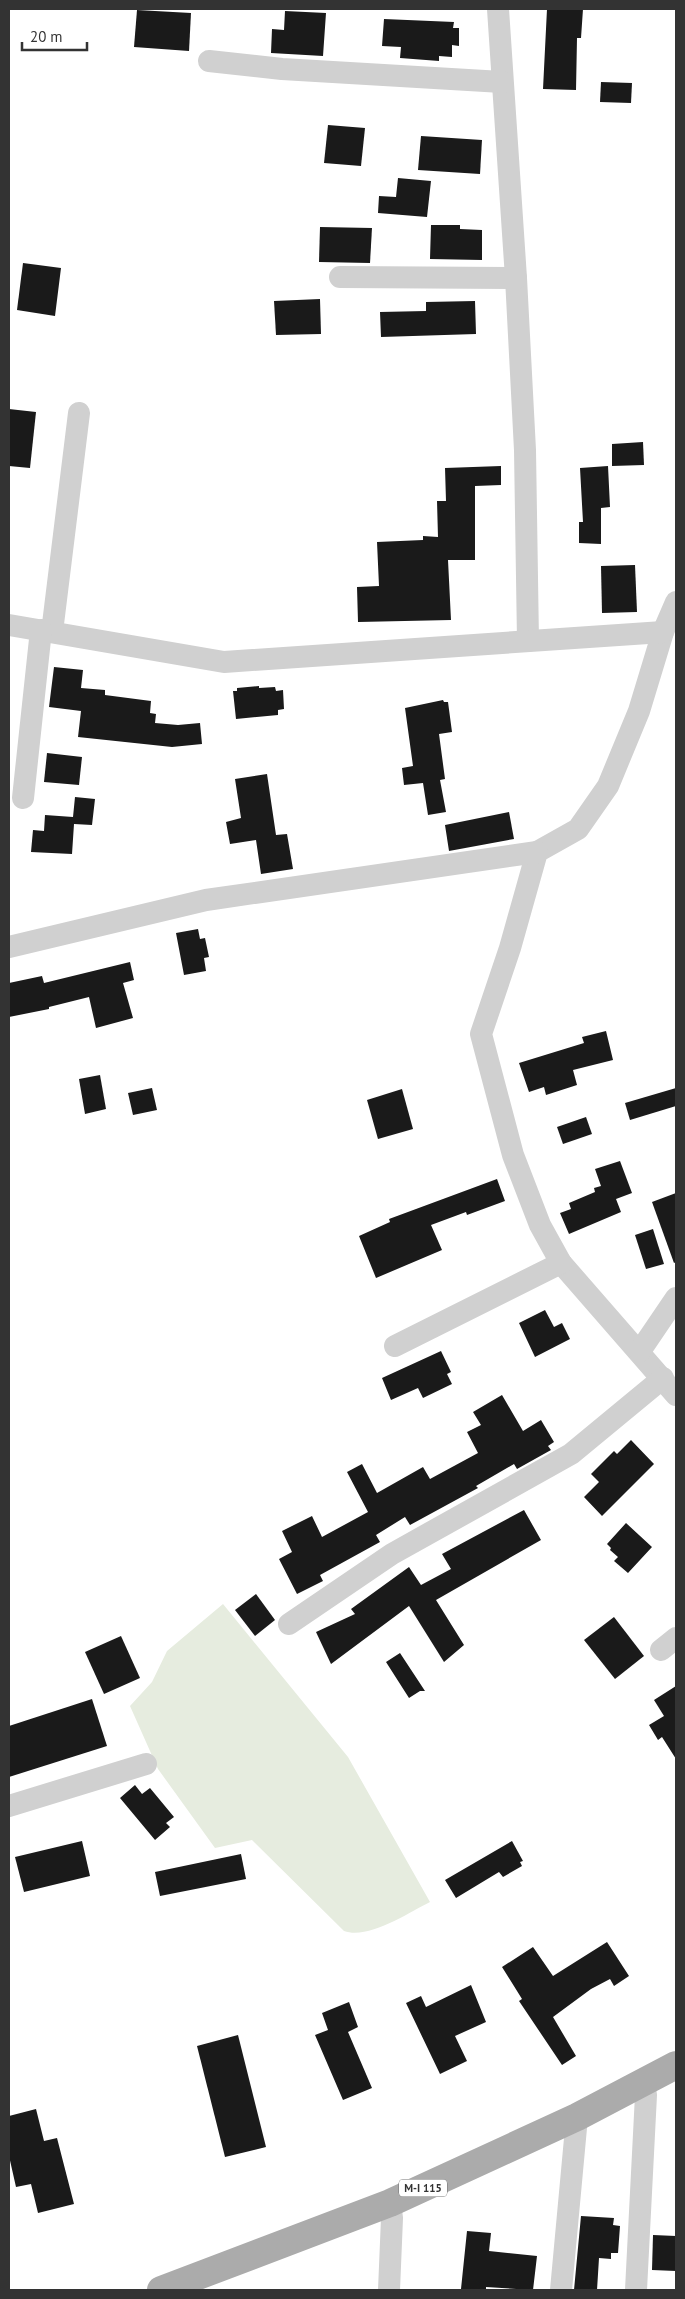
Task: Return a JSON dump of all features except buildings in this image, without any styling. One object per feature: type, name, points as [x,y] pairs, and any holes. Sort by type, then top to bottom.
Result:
[{"type":"main road","name":"M-I 115","points":[[162,2290],[390,2203],[577,2117],[644,2083],[676,2064]]},
{"type":"street","points":[[498,9],[516,278],[525,450],[528,641]]},
{"type":"street","points":[[209,61],[300,71],[502,82]]},
{"type":"street","points":[[340,277],[516,278]]},
{"type":"street","points":[[22,798],[79,413]]},
{"type":"street","points":[[9,947],[206,900],[537,852],[578,829],[608,786],[639,711],[663,632],[676,602]]},
{"type":"street","points":[[9,625],[224,662],[663,632]]},
{"type":"street","points":[[289,1624],[392,1554],[572,1454],[603,1430],[670,1387],[561,1263],[540,1225],[513,1155],[481,1034],[510,948],[537,852]]},
{"type":"street","points":[[395,1346],[561,1263]]},
{"type":"street","points":[[640,1351],[676,1298]]},
{"type":"street","points":[[9,1806],[146,1764]]},
{"type":"street","points":[[636,2290],[646,2095],[644,2083]]},
{"type":"street","points":[[560,2290],[577,2117]]},
{"type":"street","points":[[389,2290],[392,2218],[390,2203]]},
{"type":"shaded area","points":[[223,1604],[348,1757],[430,1902],[376,1929],[354,1933],[344,1931],[252,1840],[215,1848],[158,1769],[130,1706],[152,1682],[167,1651]]}]
